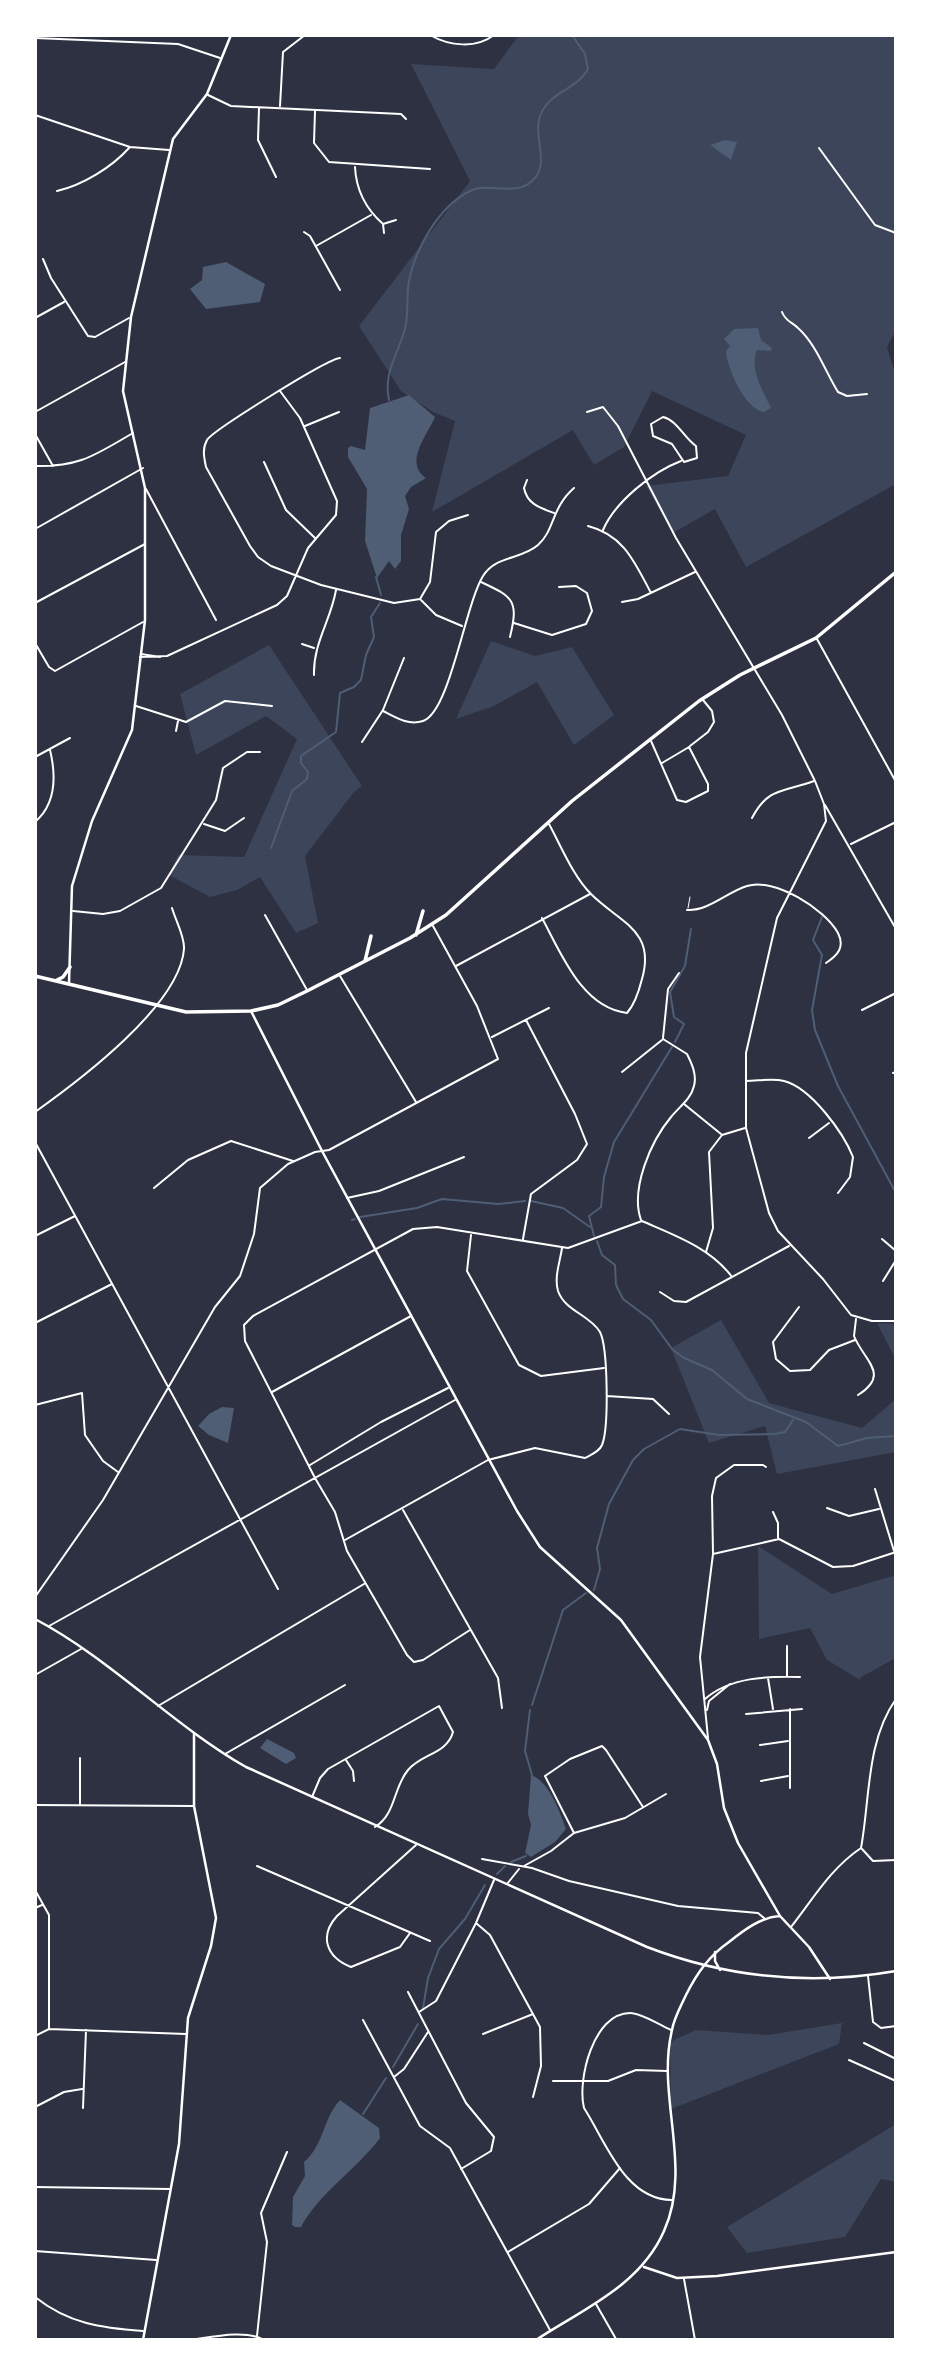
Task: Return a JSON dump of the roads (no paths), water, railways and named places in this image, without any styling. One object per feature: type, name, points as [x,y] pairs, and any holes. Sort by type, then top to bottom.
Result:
[{"type":"main road","points":[[35,976],[186,1012],[251,1011],[278,1004],[307,991],[432,925],[474,893],[548,822],[702,699],[753,668],[816,638],[896,572]]},
{"type":"main road","points":[[415,935],[423,911]]},
{"type":"main road","points":[[365,961],[372,936]]},
{"type":"main road","points":[[56,980],[64,977],[70,967]]},
{"type":"street","points":[[69,983],[72,886],[83,846],[128,743],[145,620],[145,488],[143,468],[123,391],[131,317],[141,267],[177,130],[207,94],[231,35]]},
{"type":"street","points":[[280,107],[283,52],[305,35]]},
{"type":"street","points":[[430,35],[447,43],[473,44],[483,43],[494,35]]},
{"type":"street","points":[[35,38],[178,44],[222,59]]},
{"type":"street","points":[[207,94],[224,104],[401,114],[406,118]]},
{"type":"street","points":[[259,107],[258,140],[276,177]]},
{"type":"street","points":[[315,110],[312,133],[317,151],[329,162],[355,166],[430,169]]},
{"type":"street","points":[[35,115],[130,147],[170,150]]},
{"type":"street","points":[[57,191],[69,188],[118,161],[130,147]]},
{"type":"street","points":[[819,148],[875,225],[896,233]]},
{"type":"street","points":[[355,166],[358,188],[372,215],[383,224],[384,233]]},
{"type":"street","points":[[316,246],[372,215]]},
{"type":"street","points":[[383,224],[396,220]]},
{"type":"street","points":[[304,232],[316,246],[340,290]]},
{"type":"street","points":[[43,259],[65,301],[92,337],[131,317]]},
{"type":"street","points":[[35,318],[65,301]]},
{"type":"street","points":[[782,312],[785,320],[799,329],[807,340],[838,392],[847,396],[867,394]]},
{"type":"street","points":[[896,342],[896,360]]},
{"type":"street","points":[[340,358],[279,390],[213,432],[203,452],[211,477],[258,557],[297,576],[336,589],[394,603],[420,599]]},
{"type":"street","points":[[35,412],[125,362]]},
{"type":"street","points":[[140,655],[161,657],[277,605],[287,596],[308,548],[336,514],[337,501],[304,426],[293,405],[279,390]]},
{"type":"street","points":[[587,412],[600,407],[605,409],[618,426],[646,484],[753,668],[815,781],[824,804],[896,929]]},
{"type":"street","points":[[304,426],[339,412]]},
{"type":"street","points":[[603,530],[618,503],[666,467],[696,458],[698,448],[671,420],[659,417],[651,424],[652,434],[672,444],[682,461]]},
{"type":"street","points":[[35,466],[66,467],[86,460],[134,433]]},
{"type":"street","points":[[35,434],[53,466]]},
{"type":"street","points":[[264,462],[286,510],[316,538]]},
{"type":"street","points":[[35,529],[143,468]]},
{"type":"street","points":[[527,480],[524,488],[528,499],[536,506],[554,513]]},
{"type":"street","points":[[145,488],[216,620]]},
{"type":"street","points":[[383,711],[406,722],[430,717],[437,709],[480,581],[497,562],[526,553],[539,544],[546,535],[559,502],[574,488]]},
{"type":"street","points":[[420,599],[430,582],[436,531],[449,521],[468,514]]},
{"type":"street","points":[[588,526],[603,530],[624,544],[651,593]]},
{"type":"street","points":[[35,603],[146,544]]},
{"type":"street","points":[[622,602],[651,593],[695,572]]},
{"type":"street","points":[[480,581],[509,596],[515,607],[510,637]]},
{"type":"street","points":[[514,623],[552,635],[586,624],[592,611],[587,593],[576,586],[559,587]]},
{"type":"street","points":[[314,674],[315,648],[329,619],[336,589]]},
{"type":"street","points":[[420,599],[436,615],[463,626]]},
{"type":"street","points":[[35,643],[49,667],[55,671],[145,620]]},
{"type":"street","points":[[816,638],[896,782]]},
{"type":"street","points":[[302,644],[315,648]]},
{"type":"street","points":[[142,647],[153,655]]},
{"type":"street","points":[[140,655],[161,657]]},
{"type":"street","points":[[362,742],[383,711],[404,658]]},
{"type":"street","points":[[662,763],[690,747],[715,723],[712,711],[702,699]]},
{"type":"street","points":[[135,706],[179,720],[195,719],[225,701],[272,706]]},
{"type":"street","points":[[176,731],[179,720]]},
{"type":"street","points":[[35,757],[70,738]]},
{"type":"street","points":[[650,739],[678,801],[687,802],[705,794],[708,784],[690,747]]},
{"type":"street","points":[[35,822],[46,811],[53,792],[50,750]]},
{"type":"street","points":[[72,911],[103,914],[120,911],[161,888],[216,800],[225,765],[247,752],[260,752]]},
{"type":"street","points":[[752,818],[759,804],[771,793],[815,781]]},
{"type":"street","points":[[824,804],[826,821],[777,918],[746,1053],[746,1128],[769,1213],[778,1231],[823,1279],[846,1311],[856,1318],[896,1321]]},
{"type":"street","points":[[203,823],[225,831],[244,818]]},
{"type":"street","points":[[542,918],[581,985],[609,1009],[626,1013],[638,993],[647,950],[628,923],[591,894],[548,822]]},
{"type":"street","points":[[850,845],[896,822]]},
{"type":"street","points":[[687,909],[701,909],[750,885],[765,885],[789,894],[819,909],[838,932],[841,943],[839,952],[826,963]]},
{"type":"street","points":[[456,966],[591,894]]},
{"type":"street","points":[[35,1112],[114,1048],[161,1004],[179,967],[185,947],[172,908]]},
{"type":"street","points":[[265,915],[307,991]]},
{"type":"street","points":[[35,1597],[91,1518],[220,1298],[244,1269],[254,1235],[260,1188],[294,1161],[322,1151],[498,1059],[491,1038],[456,966],[432,925]]},
{"type":"street","points":[[622,1072],[663,1040],[668,989],[679,973]]},
{"type":"street","points":[[339,975],[416,1102]]},
{"type":"street","points":[[862,1010],[896,993]]},
{"type":"street","points":[[491,1038],[549,1008]]},
{"type":"street","points":[[251,1011],[322,1151],[449,1388],[540,1547],[612,1609],[708,1740],[717,1763],[722,1801],[728,1820],[748,1863],[780,1916],[809,1947],[830,1979]]},
{"type":"street","points":[[523,1242],[530,1196],[577,1160],[587,1144],[575,1114],[526,1020]]},
{"type":"street","points":[[642,1221],[638,1201],[645,1166],[663,1128],[694,1087],[694,1072],[683,1050],[663,1040]]},
{"type":"street","points":[[745,1081],[775,1080],[794,1085],[815,1101],[853,1157],[850,1177],[838,1193]]},
{"type":"street","points":[[683,1103],[722,1135]]},
{"type":"street","points":[[809,1138],[830,1122]]},
{"type":"street","points":[[706,1252],[713,1228],[707,1158],[722,1135],[746,1128]]},
{"type":"street","points":[[154,1188],[188,1160],[232,1141],[294,1161]]},
{"type":"street","points":[[35,1142],[278,1590]]},
{"type":"street","points":[[347,1198],[379,1191],[464,1157]]},
{"type":"street","points":[[35,1236],[76,1216]]},
{"type":"street","points":[[470,1630],[423,1660],[412,1661],[347,1551],[335,1511],[315,1478],[245,1341],[243,1330],[253,1316],[374,1248],[423,1227],[575,1247],[642,1221],[706,1252],[721,1263],[732,1277]]},
{"type":"street","points":[[471,1234],[467,1264],[470,1277],[519,1365],[541,1376],[606,1368]]},
{"type":"street","points":[[882,1239],[896,1251]]},
{"type":"street","points":[[660,1292],[674,1301],[686,1302],[790,1245]]},
{"type":"street","points":[[345,1540],[488,1460],[535,1448],[581,1457],[595,1453],[603,1439],[605,1345],[598,1330],[566,1304],[559,1292],[556,1280],[563,1247]]},
{"type":"street","points":[[883,1281],[896,1260]]},
{"type":"street","points":[[35,1323],[113,1283]]},
{"type":"street","points":[[799,1307],[773,1342],[776,1359],[790,1371],[810,1370],[829,1350],[855,1340]]},
{"type":"street","points":[[271,1393],[411,1316]]},
{"type":"street","points":[[856,1318],[855,1340],[869,1360],[874,1375],[871,1386],[858,1395]]},
{"type":"street","points":[[309,1466],[381,1422],[449,1388]]},
{"type":"street","points":[[35,1399],[36,1404],[82,1393],[85,1435],[103,1461],[119,1472]]},
{"type":"street","points":[[606,1396],[653,1399],[669,1414]]},
{"type":"street","points":[[48,1626],[456,1399]]},
{"type":"street","points":[[708,1740],[700,1657],[713,1554],[712,1496],[716,1478],[734,1465],[763,1465],[766,1468]]},
{"type":"street","points":[[713,1554],[779,1539],[833,1567],[853,1566],[895,1552],[874,1489]]},
{"type":"street","points":[[827,1508],[849,1517],[880,1508]]},
{"type":"street","points":[[403,1509],[498,1678],[502,1708]]},
{"type":"street","points":[[773,1512],[778,1523],[779,1539]]},
{"type":"street","points":[[158,1706],[365,1584]]},
{"type":"street","points":[[35,1619],[82,1648],[194,1734],[225,1754],[375,1827],[647,1947],[703,1966],[779,1979],[830,1979],[896,1972]]},
{"type":"street","points":[[787,1646],[787,1677]]},
{"type":"street","points":[[35,1675],[82,1648]]},
{"type":"street","points":[[704,1699],[731,1684],[768,1676],[800,1677]]},
{"type":"street","points":[[768,1676],[773,1709]]},
{"type":"street","points":[[706,1715],[709,1701],[731,1684]]},
{"type":"street","points":[[225,1754],[345,1685]]},
{"type":"street","points":[[718,1690],[720,1694]]},
{"type":"street","points":[[704,1699],[709,1701]]},
{"type":"street","points":[[790,1928],[818,1895],[835,1868],[861,1849],[874,1754],[880,1730],[896,1699]]},
{"type":"street","points":[[893,1704],[896,1708]]},
{"type":"street","points":[[312,1798],[325,1772],[439,1706],[453,1732],[452,1737],[448,1744],[409,1768],[388,1816],[375,1827]]},
{"type":"street","points":[[746,1714],[773,1709],[802,1709]]},
{"type":"street","points":[[789,1709],[790,1788]]},
{"type":"street","points":[[143,2340],[179,2144],[191,2007],[211,1946],[216,1918],[194,1806],[194,1734]]},
{"type":"street","points":[[760,1745],[790,1741]]},
{"type":"street","points":[[573,1833],[545,1776],[598,1746],[606,1750],[643,1807]]},
{"type":"street","points":[[80,1758],[80,1805]]},
{"type":"street","points":[[346,1759],[353,1771],[354,1781]]},
{"type":"street","points":[[761,1781],[789,1776]]},
{"type":"street","points":[[506,1885],[520,1868],[551,1851],[573,1833],[625,1818],[666,1794]]},
{"type":"street","points":[[35,1805],[194,1806]]},
{"type":"street","points":[[410,1933],[404,1943],[394,1950],[369,1958],[356,1966],[347,1966],[332,1953],[325,1936],[328,1928],[347,1907],[416,1845]]},
{"type":"street","points":[[861,1849],[873,1861],[896,1860]]},
{"type":"street","points":[[482,1859],[678,1906],[758,1913],[764,1918]]},
{"type":"street","points":[[257,1866],[430,1941]]},
{"type":"street","points":[[419,2012],[436,2001],[476,1923],[494,1879]]},
{"type":"street","points":[[35,1890],[49,1915],[49,2029]]},
{"type":"street","points":[[35,1908],[43,1904]]},
{"type":"street","points":[[536,2340],[595,2303],[643,2266],[666,2228],[673,2200],[675,2171],[668,2071],[672,2030],[703,1966],[716,1952],[764,1918],[780,1916]]},
{"type":"street","points":[[476,1923],[490,1935],[534,2014],[542,2044],[541,2066],[533,2097]]},
{"type":"street","points":[[716,1952],[715,1961],[720,1970]]},
{"type":"street","points":[[868,1976],[873,2022],[881,2028],[896,2026]]},
{"type":"street","points":[[408,1992],[466,2103],[494,2137],[491,2151],[461,2169]]},
{"type":"street","points":[[672,2030],[632,2013],[615,2018],[601,2030],[591,2047],[585,2079],[584,2108],[620,2167],[652,2198],[673,2200]]},
{"type":"street","points":[[483,2035],[534,2014]]},
{"type":"street","points":[[363,2021],[420,2126],[450,2148],[550,2330]]},
{"type":"street","points":[[35,2036],[49,2029],[187,2034]]},
{"type":"street","points":[[83,2108],[86,2029]]},
{"type":"street","points":[[393,2078],[404,2069],[428,2031]]},
{"type":"street","points":[[864,2043],[896,2059]]},
{"type":"street","points":[[849,2060],[896,2081]]},
{"type":"street","points":[[553,2081],[608,2081],[636,2070],[668,2071]]},
{"type":"street","points":[[35,2107],[64,2092],[83,2089]]},
{"type":"street","points":[[257,2336],[267,2242],[261,2213],[287,2152]]},
{"type":"street","points":[[507,2252],[589,2204],[620,2167]]},
{"type":"street","points":[[35,2187],[171,2189]]},
{"type":"street","points":[[35,2251],[157,2260]]},
{"type":"street","points":[[643,2266],[668,2276],[722,2276],[896,2252]]},
{"type":"street","points":[[684,2278],[695,2340]]},
{"type":"street","points":[[35,2297],[60,2314],[88,2326],[144,2331]]},
{"type":"street","points":[[595,2303],[616,2339]]},
{"type":"street","points":[[191,2340],[257,2336],[264,2340]]},
{"type":"lane","points":[[687,909],[691,897]]},
{"type":"waterway","points":[[389,400],[388,381],[406,323],[409,281],[423,242],[448,207],[470,191],[478,188],[512,189],[528,184],[535,178],[541,164],[538,131],[540,116],[550,101],[577,82],[588,69],[585,54],[572,35]]},
{"type":"waterway","points":[[376,577],[381,595]]},
{"type":"waterway","points":[[271,848],[292,791],[307,779],[308,772],[301,763],[301,756],[336,732],[340,693],[354,687],[361,680],[366,655],[374,637],[371,617],[380,603]]},
{"type":"waterway","points":[[822,917],[813,940],[822,955],[812,1010],[815,1030],[838,1086],[896,1193]]},
{"type":"waterway","points":[[675,1042],[684,1024],[674,1017],[670,992],[685,966],[691,929]]},
{"type":"waterway","points":[[594,1236],[589,1216],[601,1207],[604,1177],[614,1142],[672,1047]]},
{"type":"waterway","points":[[360,1217],[417,1208],[442,1199],[498,1204],[525,1201]]},
{"type":"waterway","points":[[531,1201],[563,1208],[590,1227]]},
{"type":"waterway","points":[[597,1241],[602,1255],[615,1265],[616,1285],[623,1299],[651,1320],[672,1349],[684,1358],[712,1370],[747,1399],[806,1422],[838,1446],[867,1438],[896,1436]]},
{"type":"waterway","points":[[594,1590],[600,1569],[597,1548],[609,1504],[633,1460],[644,1449],[680,1429],[719,1435],[775,1434],[785,1432],[793,1420]]},
{"type":"waterway","points":[[532,1705],[563,1610],[586,1593]]},
{"type":"waterway","points":[[530,1710],[525,1751],[532,1775]]},
{"type":"waterway","points":[[511,1862],[526,1856]]},
{"type":"waterway","points":[[497,1874],[505,1866]]},
{"type":"waterway","points":[[423,2008],[428,1978],[439,1949],[465,1919],[485,1885]]},
{"type":"waterway","points":[[393,2067],[418,2024]]},
{"type":"waterway","points":[[363,2114],[386,2078]]}]
